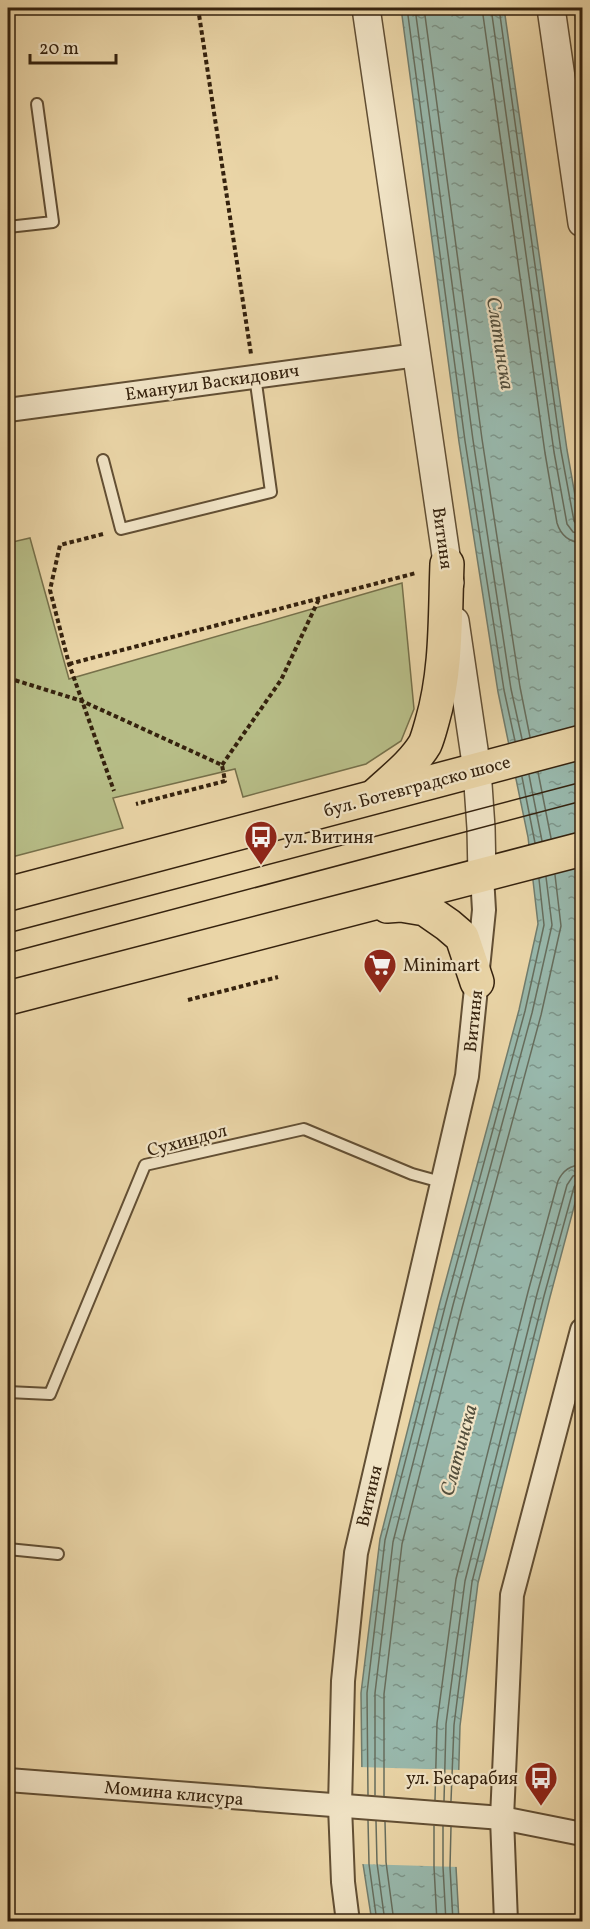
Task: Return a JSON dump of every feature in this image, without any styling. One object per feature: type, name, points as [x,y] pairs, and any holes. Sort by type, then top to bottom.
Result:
[{"type":"main road","points":[[373,797],[408,765],[424,745],[428,736],[438,704],[444,643],[447,564]]},
{"type":"main road","name":"бул. Ботевградско шосе","points":[[8,894],[582,742]]},
{"type":"main road","points":[[8,998],[582,849]]},
{"type":"main road","points":[[364,906],[401,905],[425,909],[441,919],[462,937],[477,982]]},
{"type":"street","name":"Витиня","points":[[348,1922],[344,1882],[347,1807],[344,1681],[356,1553],[467,1076],[484,910],[477,770],[366,8]]},
{"type":"street","points":[[551,8],[582,224]]},
{"type":"street","name":"Емануил Васкидович","points":[[8,410],[417,355]]},
{"type":"street","points":[[506,1922],[502,1818],[512,1595],[582,1330]]},
{"type":"street","name":"Момина клисура","points":[[8,1779],[502,1818],[582,1834]]},
{"type":"lane","points":[[8,227],[53,222],[37,104]]},
{"type":"lane","points":[[103,460],[121,529],[271,492],[255,376]]},
{"type":"lane","name":"Сухиндол","points":[[8,1392],[50,1394],[145,1165],[304,1129],[412,1174],[441,1182]]},
{"type":"lane","points":[[8,1549],[58,1554]]},
{"type":"path","points":[[198,8],[255,376]]},
{"type":"path","points":[[114,790],[69,664],[50,590],[60,545],[121,529]]},
{"type":"path","points":[[69,664],[447,564]]},
{"type":"path","points":[[136,804],[225,781],[222,765],[281,680],[319,599]]},
{"type":"path","points":[[8,678],[82,701],[222,765]]},
{"type":"path","points":[[188,1000],[278,976]]},
{"type":"green space","points":[[574,8],[582,8],[582,68]]},
{"type":"green space","points":[[30,538],[69,679],[402,583],[414,709],[401,741],[366,764],[243,797],[235,769],[113,798],[123,828],[8,858],[8,543]]},
{"type":"water","name":"Слатинска","points":[[401,8],[504,8],[567,450],[582,535],[582,1177],[478,1583],[460,1726],[456,1867],[459,1921],[372,1922],[363,1864],[361,1693],[380,1539],[440,1302],[519,1010],[538,924],[528,837],[498,692],[459,442]]},
{"type":"pier","points":[[358,1767],[461,1770],[459,1867],[360,1864]]},
{"type":"tram line","points":[[8,933],[582,782]]},
{"type":"tram line","points":[[8,953],[582,801]]},
{"type":"place","name":"ул. Витиня","points":[[261,866]]},
{"type":"place","name":"Minimart","points":[[380,994]]},
{"type":"place","name":"ул. Бесарабия","points":[[541,1807]]}]
